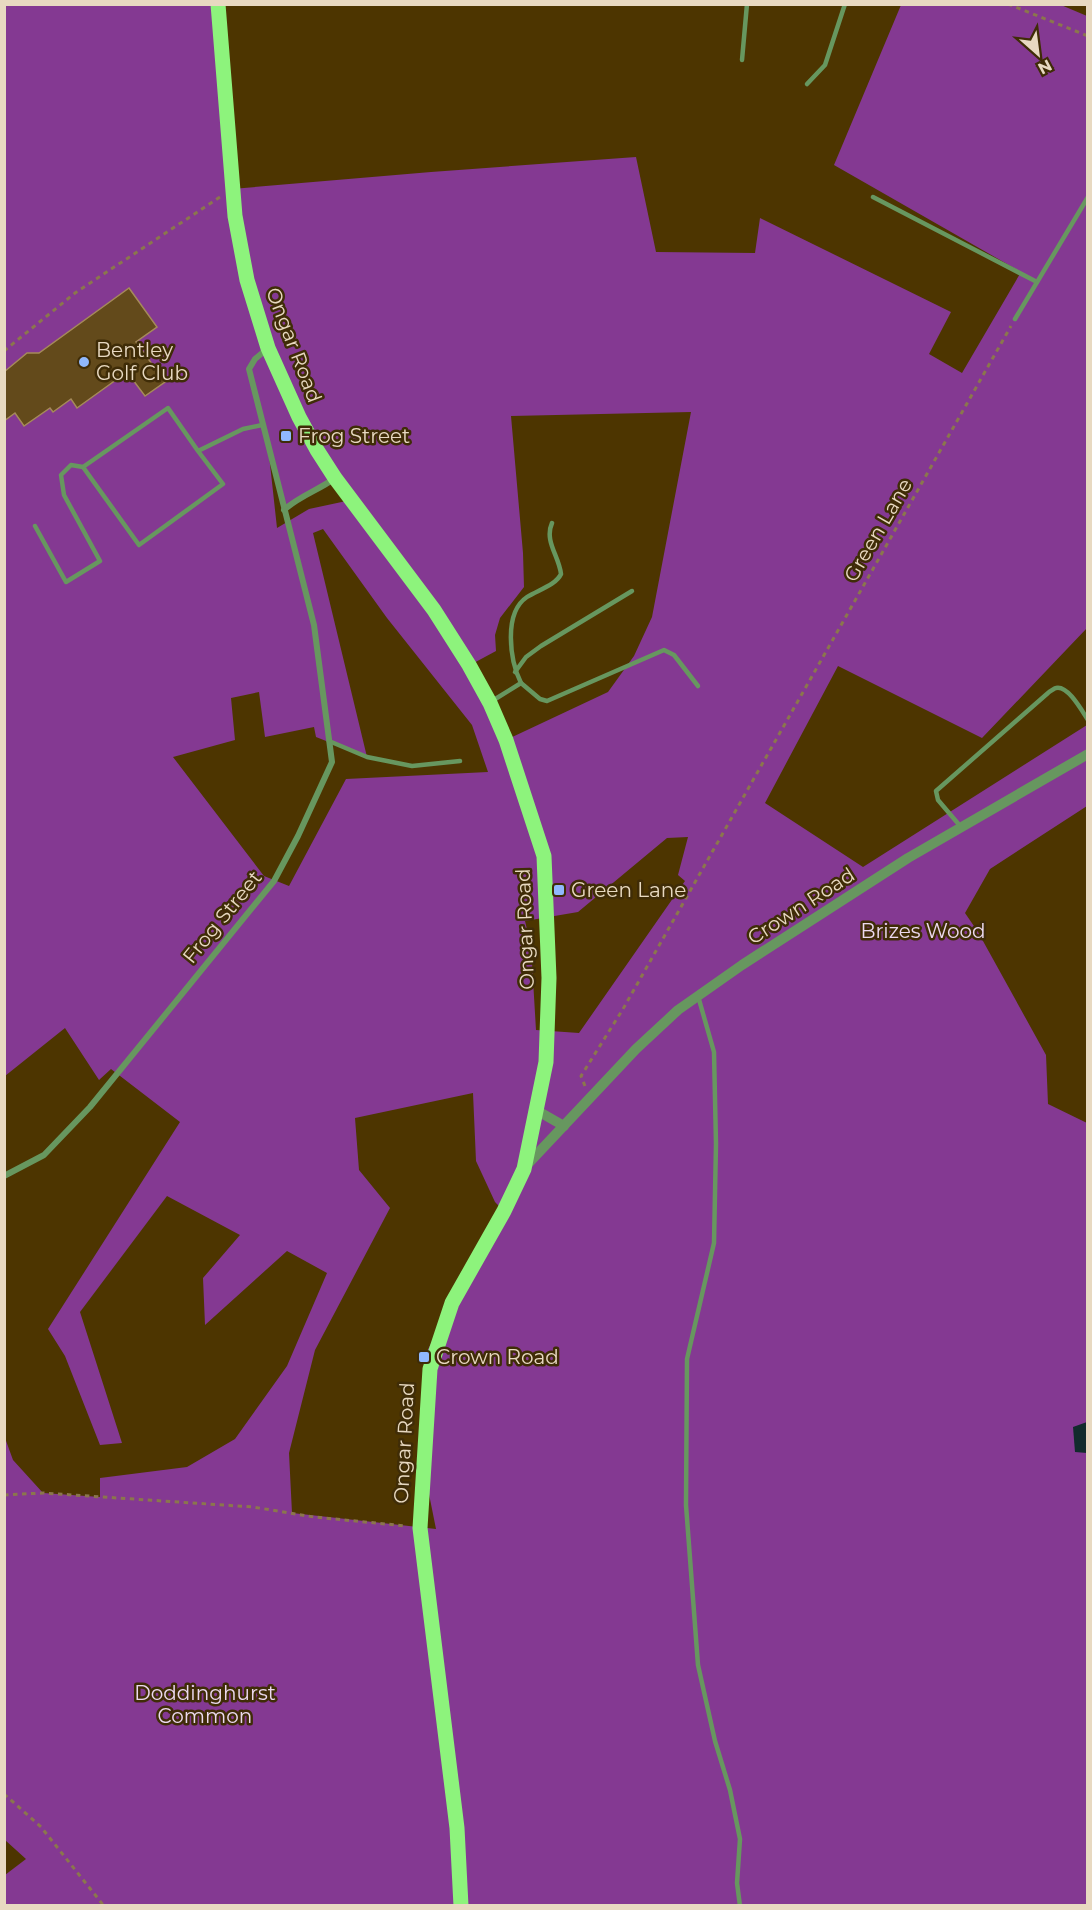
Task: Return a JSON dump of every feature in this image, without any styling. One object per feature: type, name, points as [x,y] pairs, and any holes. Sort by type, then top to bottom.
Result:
[{"type":"main road","name":"Ongar Road","points":[[218,4],[232,189],[247,280],[268,348],[299,417],[335,478],[434,610],[490,703],[506,740],[544,856],[549,978],[547,1050],[524,1169],[504,1211],[452,1303],[430,1369],[420,1528],[457,1828],[461,1905]]},
{"type":"street","name":"Frog Street","points":[[4,1176],[44,1155],[90,1107],[274,881],[298,836],[332,762],[314,625],[249,369],[255,359],[268,348]]},
{"type":"street","points":[[285,510],[291,503],[323,487],[335,478]]},
{"type":"street","name":"Crown Road","points":[[524,1169],[636,1049],[678,1010],[742,965],[908,858],[1088,754]]},
{"type":"street","points":[[536,1110],[564,1126]]},
{"type":"lane","points":[[742,60],[747,4]]},
{"type":"lane","points":[[807,84],[825,65],[844,4]]},
{"type":"lane","points":[[873,197],[1037,282]]},
{"type":"lane","points":[[1015,319],[1088,197]]},
{"type":"lane","points":[[35,526],[66,582],[100,561],[64,495],[61,475],[71,465],[83,467],[168,408],[222,484],[138,545],[83,467]]},
{"type":"lane","points":[[198,451],[243,429],[262,426]]},
{"type":"lane","points":[[552,523],[549,538],[559,561],[561,574],[555,581],[526,598],[516,610],[511,624],[515,672],[521,683],[540,699],[547,701],[664,650],[674,655],[698,686]]},
{"type":"lane","points":[[515,672],[526,657],[541,646],[632,591]]},
{"type":"lane","points":[[490,703],[521,683]]},
{"type":"lane","points":[[961,827],[938,800],[936,791],[1048,693],[1056,688],[1062,688],[1070,694],[1088,720]]},
{"type":"lane","points":[[329,741],[368,757],[412,766],[460,761]]},
{"type":"lane","points":[[698,996],[714,1052],[716,1144],[714,1243],[687,1359],[686,1505],[698,1665],[740,1839],[737,1884],[740,1905]]},
{"type":"path","points":[[1008,4],[1088,36]]},
{"type":"path","points":[[4,351],[75,292],[232,189]]},
{"type":"path","name":"Green Lane","points":[[591,1098],[581,1076],[629,999],[1015,319]]},
{"type":"path","points":[[4,1496],[43,1493],[253,1507],[314,1517],[420,1528]]},
{"type":"path","points":[[4,1794],[41,1827],[104,1905]]},
{"type":"green space","points":[[4,5],[218,5],[232,189],[636,157],[656,252],[755,253],[760,218],[951,312],[929,354],[962,373],[1021,272],[834,165],[901,5],[1061,5],[1087,16],[1087,628],[982,738],[838,666],[765,803],[863,867],[1087,725],[1087,806],[990,869],[965,913],[978,932],[1046,1055],[1048,1104],[1087,1123],[1087,1905],[5,1905],[5,1875],[26,1859],[5,1840],[5,1438],[13,1460],[43,1493],[100,1497],[100,1478],[187,1467],[235,1439],[287,1366],[327,1273],[287,1251],[205,1325],[203,1278],[240,1235],[167,1196],[80,1312],[122,1443],[100,1445],[65,1356],[48,1329],[180,1122],[111,1069],[99,1080],[65,1028],[5,1076]],"holes":[[[691,412],[652,617],[634,656],[608,692],[506,740],[470,665],[496,651],[495,635],[500,618],[524,587],[511,416]],[[269,455],[284,510],[335,478],[351,500],[309,509],[277,528]],[[323,529],[387,618],[472,725],[488,772],[346,779],[289,886],[264,876],[173,757],[235,740],[231,698],[259,692],[265,737],[314,727],[316,737],[367,757],[313,533]],[[688,837],[678,875],[685,881],[579,1033],[536,1030],[531,946],[525,921],[578,912],[667,838]],[[473,1093],[476,1161],[495,1202],[504,1211],[424,1357],[430,1369],[424,1469],[436,1529],[292,1513],[289,1453],[315,1350],[390,1208],[359,1170],[355,1118]]]},
{"type":"water","points":[[1087,1422],[1087,1453],[1075,1452],[1073,1427]]},
{"type":"building","name":"Bentley Golf Club","points":[[129,288],[157,327],[136,342],[165,382],[145,396],[127,372],[77,408],[71,399],[53,412],[50,408],[24,426],[15,413],[4,421],[4,372],[27,353],[39,353]]},
{"type":"place","name":"Bentley Golf Club","points":[[84,362]]},
{"type":"place","name":"Frog Street","points":[[286,436]]},
{"type":"place","name":"Green Lane","points":[[559,890]]},
{"type":"place","name":"Crown Road","points":[[424,1357]]},
{"type":"park label","name":"Brizes Wood","points":[[923,931]]},
{"type":"park label","name":"Doddinghurst Common","points":[[205,1704]]}]
